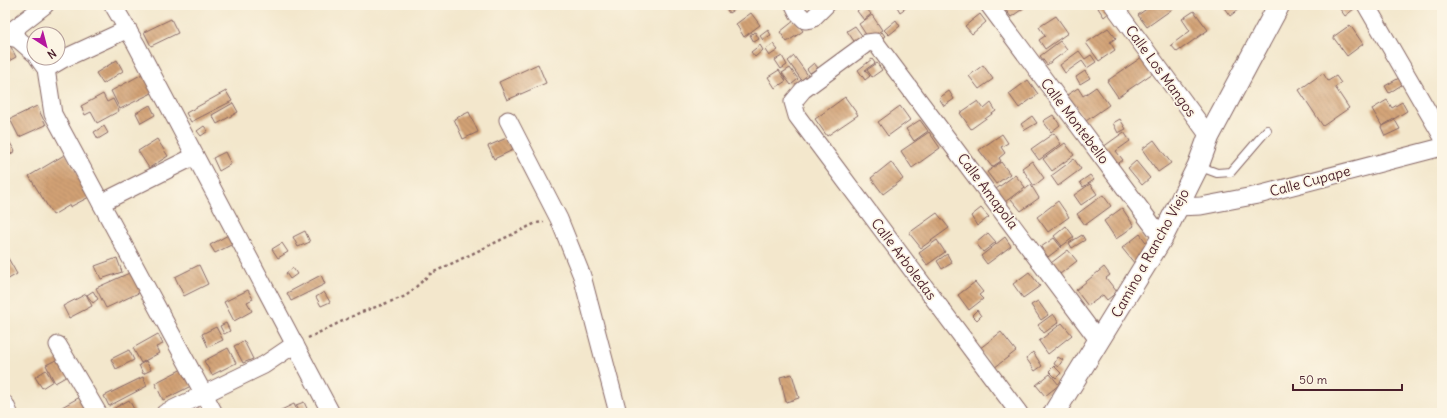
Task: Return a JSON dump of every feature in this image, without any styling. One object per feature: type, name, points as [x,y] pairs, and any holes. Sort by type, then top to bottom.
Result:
[{"type":"street","points":[[5,36],[45,5]]},
{"type":"street","points":[[113,5],[128,29],[331,413]]},
{"type":"street","points":[[794,5],[798,13],[805,20],[812,19],[826,5]]},
{"type":"street","name":"Calle Montebello","points":[[989,5],[1162,238]]},
{"type":"street","name":"Calle Los Mangos","points":[[1113,5],[1209,136]]},
{"type":"street","name":"Camino a Rancho Viejo","points":[[1054,413],[1162,238],[1198,166],[1209,136],[1278,5]]},
{"type":"street","points":[[1366,5],[1442,136]]},
{"type":"street","points":[[66,58],[128,29]]},
{"type":"street","points":[[5,36],[18,38],[26,46]]},
{"type":"street","name":"Calle Arboledas","points":[[875,42],[867,43],[804,90],[793,102],[797,116],[1019,413]]},
{"type":"street","name":"Calle Amapola","points":[[875,42],[1099,341]]},
{"type":"street","points":[[43,66],[53,114],[205,393],[214,413]]},
{"type":"street","points":[[508,120],[559,219],[582,276],[618,413]]},
{"type":"street","name":"Calle Cupape","points":[[1177,207],[1201,206],[1258,194],[1442,147]]},
{"type":"street","points":[[101,203],[195,156]]},
{"type":"street","points":[[264,365],[285,343],[277,309]]},
{"type":"street","points":[[165,413],[264,365],[295,344]]},
{"type":"street","points":[[58,345],[98,413]]},
{"type":"street","points":[[5,404],[9,413]]},
{"type":"lane","points":[[1198,166],[1217,173],[1230,172],[1267,130]]},
{"type":"path","points":[[295,344],[359,313],[406,296],[430,274],[472,252],[536,223],[559,219]]},
{"type":"building","points":[[727,5],[741,5],[729,13],[725,7]]},
{"type":"building","points":[[864,5],[871,14],[864,20],[857,11]]},
{"type":"building","points":[[896,5],[910,5],[900,12]]},
{"type":"building","points":[[1002,5],[1028,5],[1011,17]]},
{"type":"building","points":[[1102,5],[1107,5],[1111,11],[1104,17],[1098,8]]},
{"type":"building","points":[[1152,5],[1178,5],[1147,27],[1138,15]]},
{"type":"building","points":[[1222,5],[1236,5],[1239,9],[1230,16]]},
{"type":"building","points":[[1337,5],[1359,5],[1345,16]]},
{"type":"building","points":[[1194,11],[1208,30],[1177,52],[1171,45],[1190,31],[1182,19]]},
{"type":"building","points":[[751,13],[760,25],[744,37],[736,24]]},
{"type":"building","points":[[980,14],[986,22],[972,34],[965,26]]},
{"type":"building","points":[[872,15],[882,30],[869,39],[859,24]]},
{"type":"building","points":[[1056,16],[1068,33],[1045,49],[1039,40],[1045,36],[1039,27]]},
{"type":"building","points":[[171,19],[178,33],[151,46],[144,32]]},
{"type":"building","points":[[795,20],[803,31],[787,42],[780,32]]},
{"type":"building","points":[[896,20],[900,26],[889,35],[884,30]]},
{"type":"building","points":[[1350,25],[1363,44],[1347,56],[1333,37]]},
{"type":"building","points":[[855,26],[866,41],[858,47],[847,31]]},
{"type":"building","points":[[1108,28],[1116,38],[1110,42],[1115,50],[1099,61],[1086,43]]},
{"type":"building","points":[[768,30],[771,35],[763,40],[760,36]]},
{"type":"building","points":[[755,32],[759,39],[754,42],[750,35]]},
{"type":"building","points":[[882,32],[885,36],[877,42],[874,38]]},
{"type":"building","points":[[8,41],[16,57],[5,63],[5,42]]},
{"type":"building","points":[[1060,41],[1067,50],[1047,65],[1040,56]]},
{"type":"building","points":[[773,44],[778,50],[769,56],[765,50]]},
{"type":"building","points":[[760,45],[763,50],[755,57],[751,52]]},
{"type":"building","points":[[1079,51],[1085,59],[1091,55],[1096,62],[1087,68],[1082,61],[1065,73],[1060,65]]},
{"type":"building","points":[[782,56],[787,65],[781,69],[775,60]]},
{"type":"building","points":[[794,56],[812,81],[805,85],[788,61]]},
{"type":"building","points":[[1142,57],[1153,73],[1118,97],[1107,81]]},
{"type":"building","points":[[872,59],[875,63],[865,70],[870,76],[865,80],[858,70]]},
{"type":"building","points":[[117,60],[123,71],[103,84],[96,73]]},
{"type":"building","points":[[814,63],[818,68],[810,73],[807,69]]},
{"type":"building","points":[[877,63],[882,70],[872,77],[867,70]]},
{"type":"building","points":[[538,64],[546,83],[507,100],[499,82]]},
{"type":"building","points":[[983,65],[993,79],[979,89],[969,76]]},
{"type":"building","points":[[790,68],[798,79],[791,85],[782,73]]},
{"type":"building","points":[[779,70],[786,81],[775,88],[768,77]]},
{"type":"building","points":[[1085,71],[1090,78],[1080,84],[1076,77]]},
{"type":"building","points":[[146,72],[156,91],[120,109],[111,91]]},
{"type":"building","points":[[1323,73],[1328,81],[1336,76],[1341,83],[1335,87],[1349,108],[1323,126],[1299,90]]},
{"type":"building","points":[[1399,78],[1403,84],[1389,93],[1385,86]]},
{"type":"building","points":[[1028,80],[1038,94],[1019,108],[1009,94]]},
{"type":"building","points":[[1096,87],[1109,105],[1086,121],[1067,95],[1078,88],[1083,96]]},
{"type":"building","points":[[226,91],[232,101],[191,122],[186,113]]},
{"type":"building","points":[[949,91],[954,99],[944,106],[939,98]]},
{"type":"building","points":[[103,94],[107,102],[113,99],[119,111],[97,123],[91,112],[85,115],[81,106]]},
{"type":"building","points":[[845,97],[858,115],[827,136],[815,119]]},
{"type":"building","points":[[1387,100],[1392,108],[1402,102],[1407,111],[1382,126],[1372,109]]},
{"type":"building","points":[[978,101],[984,109],[991,103],[996,111],[971,129],[960,113]]},
{"type":"building","points":[[233,103],[238,112],[217,124],[212,115]]},
{"type":"building","points":[[150,105],[155,115],[141,123],[136,113]]},
{"type":"building","points":[[37,106],[46,125],[19,137],[10,119]]},
{"type":"building","points":[[900,106],[910,120],[888,136],[878,122]]},
{"type":"building","points":[[469,112],[478,132],[463,139],[454,119]]},
{"type":"building","points":[[1053,115],[1060,125],[1051,132],[1043,121]]},
{"type":"building","points":[[1032,116],[1037,123],[1025,130],[1021,124]]},
{"type":"building","points":[[1120,119],[1126,129],[1118,133],[1113,123]]},
{"type":"building","points":[[920,120],[928,131],[914,141],[906,129]]},
{"type":"building","points":[[1395,120],[1400,129],[1385,136],[1381,127]]},
{"type":"building","points":[[104,126],[108,133],[98,139],[94,132]]},
{"type":"building","points":[[204,126],[208,131],[201,136],[197,131]]},
{"type":"building","points":[[929,132],[940,148],[912,168],[901,151]]},
{"type":"building","points":[[1124,132],[1130,141],[1116,151],[1123,160],[1116,165],[1103,147]]},
{"type":"building","points":[[1054,133],[1061,144],[1039,160],[1031,149]]},
{"type":"building","points":[[1002,134],[1008,143],[1001,147],[1005,153],[999,158],[1001,161],[992,167],[979,150]]},
{"type":"building","points":[[5,135],[15,151],[5,158]]},
{"type":"building","points":[[509,137],[515,149],[494,159],[488,146]]},
{"type":"building","points":[[157,139],[168,156],[149,168],[138,151]]},
{"type":"building","points":[[1154,140],[1171,163],[1158,172],[1142,149]]},
{"type":"building","points":[[1065,143],[1074,155],[1052,171],[1043,159]]},
{"type":"building","points":[[225,152],[231,164],[219,171],[213,158]]},
{"type":"building","points":[[66,154],[91,196],[70,207],[70,205],[53,215],[29,176]]},
{"type":"building","points":[[1074,159],[1081,169],[1058,186],[1051,176]]},
{"type":"building","points":[[1032,161],[1044,178],[1034,186],[1022,168]]},
{"type":"building","points":[[1136,161],[1150,178],[1142,185],[1128,168]]},
{"type":"building","points":[[891,162],[903,179],[883,194],[871,178]]},
{"type":"building","points":[[1001,162],[1010,174],[996,184],[987,172]]},
{"type":"building","points":[[1015,175],[1025,187],[1005,202],[996,189]]},
{"type":"building","points":[[1090,175],[1094,180],[1083,187],[1080,182]]},
{"type":"building","points":[[1090,184],[1097,194],[1081,205],[1074,195]]},
{"type":"building","points":[[1031,185],[1039,198],[1021,211],[1011,199]]},
{"type":"building","points":[[1103,195],[1111,206],[1085,225],[1077,214]]},
{"type":"building","points":[[1058,201],[1069,217],[1048,232],[1037,217]]},
{"type":"building","points":[[981,208],[989,217],[977,226],[971,216]]},
{"type":"building","points":[[1122,208],[1134,226],[1116,239],[1104,221]]},
{"type":"building","points":[[937,213],[949,228],[921,248],[909,233]]},
{"type":"building","points":[[1066,226],[1074,237],[1062,246],[1054,236]]},
{"type":"building","points":[[305,231],[310,242],[298,247],[293,237]]},
{"type":"building","points":[[988,233],[996,242],[983,252],[976,243]]},
{"type":"building","points":[[230,234],[235,243],[215,253],[210,245]]},
{"type":"building","points":[[1140,234],[1148,245],[1135,264],[1122,248]]},
{"type":"building","points":[[1082,235],[1085,240],[1072,248],[1069,243]]},
{"type":"building","points":[[1005,237],[1011,246],[987,264],[981,256]]},
{"type":"building","points":[[1054,238],[1061,247],[1048,257],[1041,247]]},
{"type":"building","points":[[937,240],[945,252],[927,265],[919,253]]},
{"type":"building","points":[[282,243],[288,252],[278,258],[272,249]]},
{"type":"building","points":[[1068,250],[1077,261],[1060,274],[1051,263]]},
{"type":"building","points":[[947,254],[952,263],[942,269],[937,261]]},
{"type":"building","points":[[8,258],[17,274],[5,281],[5,260]]},
{"type":"building","points":[[117,258],[122,272],[101,279],[95,266]]},
{"type":"building","points":[[199,265],[208,284],[184,296],[175,277]]},
{"type":"building","points":[[1104,267],[1110,275],[1106,278],[1117,292],[1107,300],[1103,295],[1088,306],[1076,290]]},
{"type":"building","points":[[293,268],[297,274],[290,279],[286,273]]},
{"type":"building","points":[[136,270],[145,290],[106,308],[96,288]]},
{"type":"building","points":[[1029,272],[1040,286],[1023,298],[1013,284]]},
{"type":"building","points":[[321,275],[325,284],[291,301],[287,293]]},
{"type":"building","points":[[975,282],[983,292],[979,295],[983,299],[969,310],[958,295]]},
{"type":"building","points":[[248,290],[253,299],[247,302],[252,311],[234,321],[224,302]]},
{"type":"building","points":[[93,291],[98,299],[93,303],[87,295]]},
{"type":"building","points":[[324,292],[330,302],[321,306],[316,297]]},
{"type":"building","points":[[86,294],[92,306],[69,318],[63,306]]},
{"type":"building","points":[[1038,301],[1048,315],[1041,320],[1031,305]]},
{"type":"building","points":[[977,310],[981,316],[977,320],[972,315]]},
{"type":"building","points":[[1053,314],[1059,322],[1044,333],[1038,325]]},
{"type":"building","points":[[226,323],[230,331],[224,334],[220,326]]},
{"type":"building","points":[[1062,323],[1072,335],[1048,354],[1039,341]]},
{"type":"building","points":[[216,327],[223,340],[208,347],[202,334]]},
{"type":"building","points":[[1001,332],[1016,351],[994,368],[979,349]]},
{"type":"building","points":[[158,334],[163,344],[156,347],[159,353],[141,363],[133,348]]},
{"type":"building","points":[[244,341],[253,359],[243,363],[234,346]]},
{"type":"building","points":[[228,348],[236,363],[212,375],[204,361]]},
{"type":"building","points":[[129,350],[134,360],[116,369],[111,359]]},
{"type":"building","points":[[1033,352],[1042,366],[1035,371],[1026,358]]},
{"type":"building","points":[[62,357],[71,374],[55,383],[46,365]]},
{"type":"building","points":[[1058,357],[1063,360],[1058,367],[1054,364]]},
{"type":"building","points":[[146,361],[151,370],[143,374],[139,365]]},
{"type":"building","points":[[1054,366],[1061,373],[1056,378],[1049,371]]},
{"type":"building","points":[[184,368],[193,385],[163,400],[155,383]]},
{"type":"building","points":[[46,370],[53,381],[42,388],[35,377]]},
{"type":"building","points":[[792,374],[799,398],[786,402],[780,377]]},
{"type":"building","points":[[1050,374],[1059,385],[1045,396],[1036,385]]},
{"type":"building","points":[[143,377],[147,386],[109,406],[104,396]]},
{"type":"building","points":[[80,397],[86,408],[76,413],[65,413],[62,407]]},
{"type":"building","points":[[129,400],[136,413],[112,413],[111,410]]},
{"type":"building","points":[[304,402],[309,413],[300,413],[296,405]]},
{"type":"building","points":[[294,404],[298,413],[280,413],[279,411]]}]
